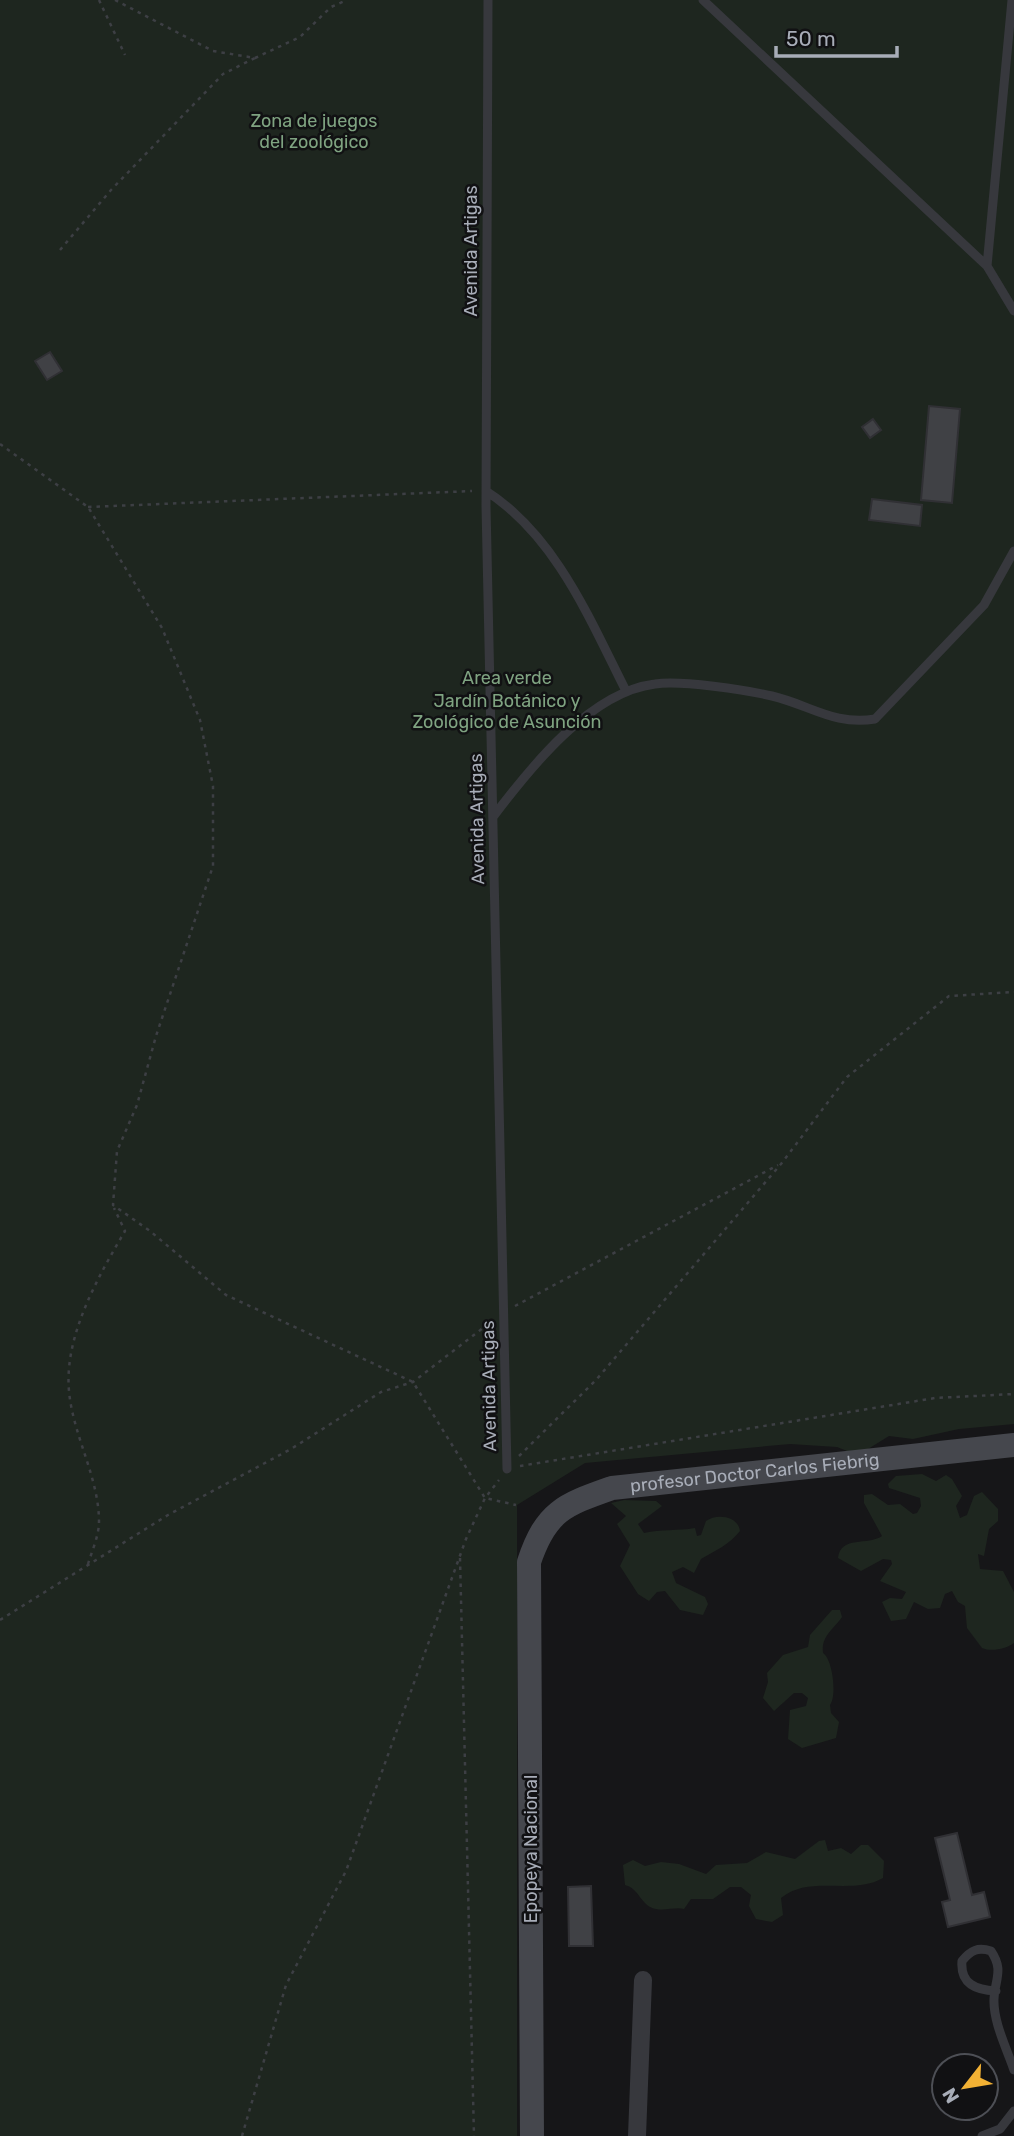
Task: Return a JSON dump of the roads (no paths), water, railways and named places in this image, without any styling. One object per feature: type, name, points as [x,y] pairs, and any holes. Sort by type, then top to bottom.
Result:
[{"type":"street","name":"profesor Doctor Carlos Fiebrig","points":[[529,1562],[538,1533],[556,1513],[612,1488],[1014,1445]]},
{"type":"street","name":"Epopeya Nacional","points":[[529,1562],[532,2133]]},
{"type":"street","points":[[637,2136],[643,1980]]},
{"type":"lane","name":"Avenida Artigas","points":[[488,0],[486,491],[507,1469]]},
{"type":"lane","points":[[703,0],[987,266],[1014,311]]},
{"type":"lane","points":[[987,266],[1012,0]]},
{"type":"lane","points":[[486,491],[508,505],[545,547],[579,598],[626,691]]},
{"type":"lane","points":[[493,817],[575,725],[626,691],[656,684],[682,684],[772,696],[854,723],[875,719],[984,605],[1014,551]]},
{"type":"lane","points":[[996,1991],[975,1989],[964,1975],[962,1961],[977,1948],[991,1951],[1000,1968],[996,1991],[994,2000],[1014,2070]]},
{"type":"lane","points":[[982,2136],[1002,2132],[1014,2111]]},
{"type":"park label","name":"Zona de juegos del zoológico","points":[[314,131]]},
{"type":"park label","name":"Area verde","points":[[507,678]]},
{"type":"park label","name":"Jardín Botánico y Zoológico de Asunción","points":[[507,711]]}]
